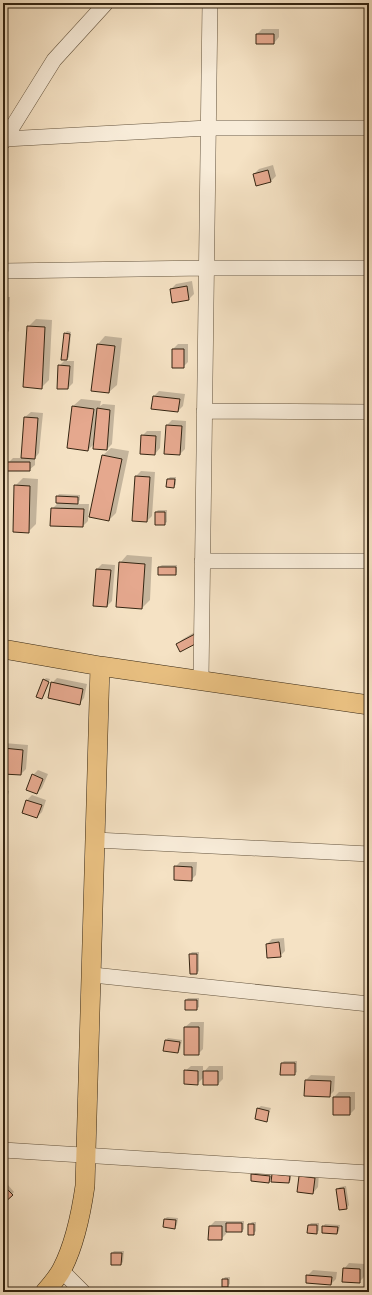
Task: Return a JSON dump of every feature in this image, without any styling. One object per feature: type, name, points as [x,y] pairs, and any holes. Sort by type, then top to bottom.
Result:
[{"type":"main road","points":[[3,649],[100,666],[201,679],[369,705]]},
{"type":"main road","points":[[45,1292],[62,1270],[81,1216],[87,1155],[93,975],[100,666]]},
{"type":"street","points":[[4,140],[54,60],[106,3]]},
{"type":"street","points":[[201,679],[210,3]]},
{"type":"street","points":[[4,140],[208,128],[369,128]]},
{"type":"street","points":[[3,271],[206,268],[369,268]]},
{"type":"street","points":[[204,411],[369,412]]},
{"type":"street","points":[[202,561],[369,561]]},
{"type":"street","points":[[96,840],[369,854]]},
{"type":"street","points":[[93,975],[369,1004]]},
{"type":"street","points":[[3,1150],[369,1173]]},
{"type":"street","points":[[62,1270],[83,1292]]},
{"type":"building","points":[[256,34],[274,34],[274,44],[256,44]]},
{"type":"building","points":[[268,170],[271,182],[256,186],[253,174]]},
{"type":"building","points":[[187,286],[189,300],[172,303],[170,289]]},
{"type":"building","points":[[27,326],[45,327],[42,389],[23,387]]},
{"type":"building","points":[[64,333],[70,334],[67,360],[61,360]]},
{"type":"building","points":[[97,344],[115,346],[109,393],[91,391]]},
{"type":"building","points":[[172,349],[184,349],[184,368],[172,368]]},
{"type":"building","points":[[58,365],[70,366],[68,389],[57,389]]},
{"type":"building","points":[[153,396],[180,399],[178,412],[151,409]]},
{"type":"building","points":[[72,406],[94,409],[88,451],[67,448]]},
{"type":"building","points":[[97,408],[110,410],[107,450],[93,449]]},
{"type":"building","points":[[24,417],[38,418],[35,459],[21,458]]},
{"type":"building","points":[[166,425],[182,426],[180,455],[164,454]]},
{"type":"building","points":[[141,435],[156,436],[155,455],[140,454]]},
{"type":"building","points":[[102,455],[122,459],[109,521],[89,517]]},
{"type":"building","points":[[7,462],[30,462],[30,471],[7,471]]},
{"type":"building","points":[[135,476],[150,477],[147,522],[132,521]]},
{"type":"building","points":[[167,479],[175,479],[174,488],[166,487]]},
{"type":"building","points":[[14,485],[30,486],[29,533],[13,532]]},
{"type":"building","points":[[56,496],[78,497],[78,504],[56,503]]},
{"type":"building","points":[[51,508],[84,509],[83,527],[50,526]]},
{"type":"building","points":[[155,512],[165,512],[165,525],[155,525]]},
{"type":"building","points":[[119,562],[145,564],[142,609],[116,607]]},
{"type":"building","points":[[158,567],[176,567],[176,575],[158,575]]},
{"type":"building","points":[[96,569],[111,570],[107,607],[93,606]]},
{"type":"building","points":[[195,634],[199,642],[180,652],[176,644]]},
{"type":"building","points":[[43,679],[49,682],[42,699],[36,697]]},
{"type":"building","points":[[51,682],[83,689],[80,705],[48,698]]},
{"type":"building","points":[[3,748],[23,750],[21,775],[3,774]]},
{"type":"building","points":[[32,774],[43,779],[37,794],[26,790]]},
{"type":"building","points":[[26,800],[42,805],[37,818],[22,813]]},
{"type":"building","points":[[174,866],[192,867],[192,881],[174,880]]},
{"type":"building","points":[[279,942],[281,957],[267,958],[266,944]]},
{"type":"building","points":[[189,954],[197,954],[197,974],[190,974]]},
{"type":"building","points":[[185,1000],[197,1000],[197,1010],[185,1010]]},
{"type":"building","points":[[184,1027],[199,1027],[199,1055],[184,1055]]},
{"type":"building","points":[[165,1040],[180,1042],[178,1053],[163,1051]]},
{"type":"building","points":[[281,1063],[295,1063],[295,1075],[280,1075]]},
{"type":"building","points":[[184,1070],[198,1071],[198,1085],[184,1084]]},
{"type":"building","points":[[203,1071],[218,1071],[218,1085],[203,1085]]},
{"type":"building","points":[[305,1080],[331,1081],[330,1097],[304,1096]]},
{"type":"building","points":[[333,1097],[350,1097],[350,1115],[333,1115]]},
{"type":"building","points":[[257,1108],[269,1111],[267,1122],[255,1119]]},
{"type":"building","points":[[251,1174],[270,1176],[269,1183],[251,1181]]},
{"type":"building","points":[[272,1174],[290,1176],[289,1183],[271,1182]]},
{"type":"building","points":[[299,1176],[315,1178],[313,1194],[297,1192]]},
{"type":"building","points":[[5,1187],[13,1195],[3,1204],[3,1188]]},
{"type":"building","points":[[344,1188],[347,1209],[339,1210],[336,1189]]},
{"type":"building","points":[[164,1219],[176,1220],[175,1229],[163,1227]]},
{"type":"building","points":[[226,1223],[242,1223],[242,1232],[226,1232]]},
{"type":"building","points":[[248,1224],[254,1224],[254,1235],[248,1235]]},
{"type":"building","points":[[308,1225],[317,1225],[317,1234],[307,1233]]},
{"type":"building","points":[[209,1226],[222,1226],[222,1240],[208,1240]]},
{"type":"building","points":[[322,1226],[338,1227],[337,1234],[322,1233]]},
{"type":"building","points":[[111,1253],[122,1253],[121,1265],[111,1265]]},
{"type":"building","points":[[343,1268],[360,1269],[360,1283],[342,1282]]},
{"type":"building","points":[[306,1275],[332,1277],[331,1285],[306,1283]]},
{"type":"building","points":[[222,1279],[228,1279],[228,1287],[222,1287]]}]
